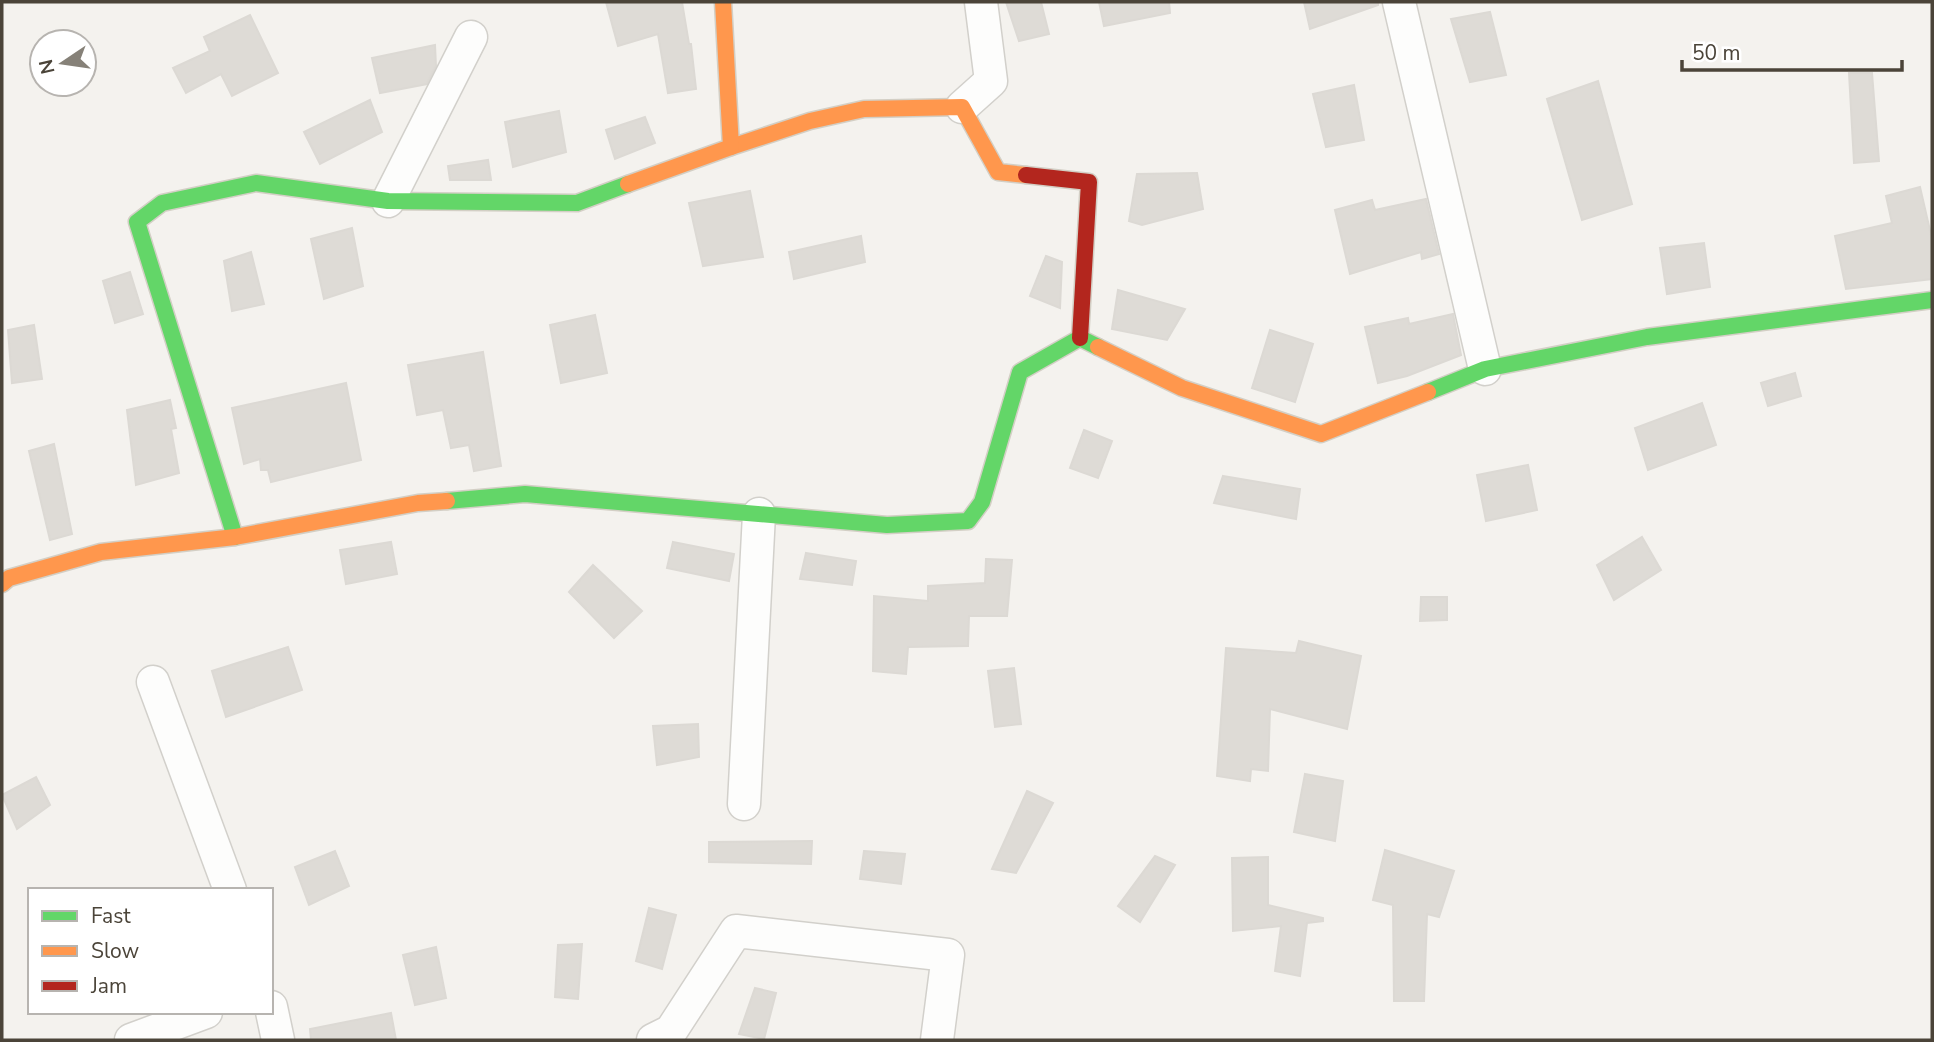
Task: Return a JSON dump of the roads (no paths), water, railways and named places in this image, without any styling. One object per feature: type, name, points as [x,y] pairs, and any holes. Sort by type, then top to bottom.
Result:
[{"type":"street","points":[[723,2],[731,147]]},
{"type":"street","points":[[235,537],[137,222],[162,203],[256,183],[388,201],[577,203],[810,121],[864,109],[962,107],[991,81],[981,2]]},
{"type":"street","points":[[1399,2],[1485,369]]},
{"type":"street","points":[[388,201],[471,37]]},
{"type":"street","points":[[962,107],[998,172],[1089,182],[1080,338]]},
{"type":"street","points":[[1080,338],[1182,388],[1321,434],[1485,369],[1647,337],[1932,300]]},
{"type":"street","points":[[2,584],[9,578],[101,552],[235,537],[418,503],[525,494],[887,526],[968,521],[982,502],[1020,372],[1080,338]]},
{"type":"street","points":[[744,804],[759,514]]},
{"type":"street","points":[[153,682],[229,888]]},
{"type":"street","points":[[653,1040],[671,1031],[736,931],[948,955],[937,1040]]},
{"type":"street","points":[[131,1040],[201,1014]]},
{"type":"street","points":[[272,1014],[278,1040]]}]
